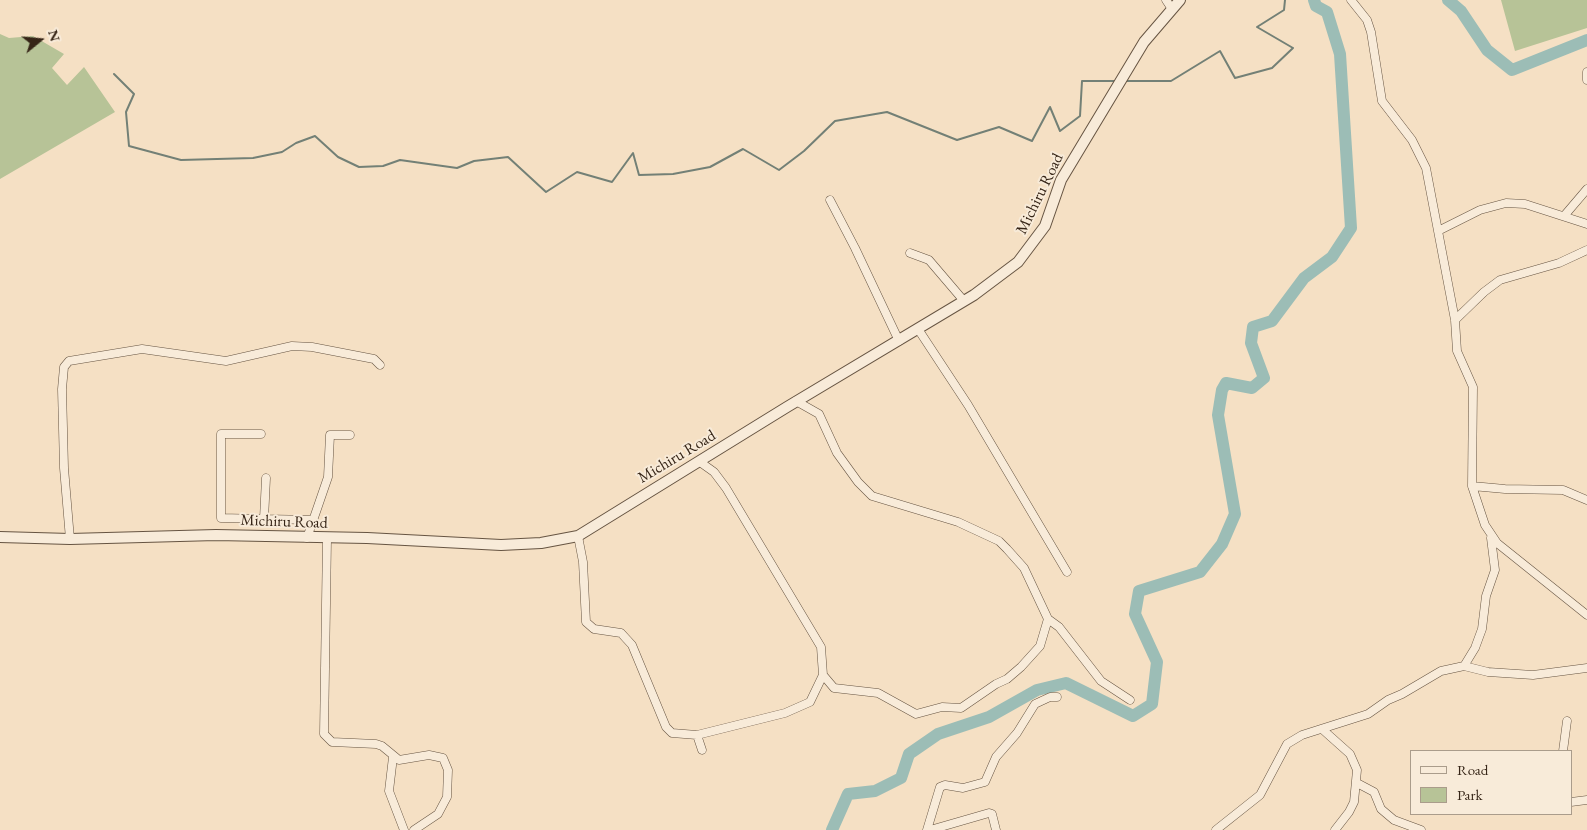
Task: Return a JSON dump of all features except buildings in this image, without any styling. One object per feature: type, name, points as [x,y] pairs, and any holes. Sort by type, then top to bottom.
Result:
[{"type":"street","points":[[1166,0],[1172,9]]},
{"type":"street","name":"Michiru Road","points":[[0,537],[70,539],[216,535],[328,539],[367,538],[501,545],[541,543],[578,536],[623,506],[700,462],[796,401],[918,330],[1000,276],[1024,256],[1045,226],[1061,180],[1120,80],[1144,42],[1180,0]]},
{"type":"street","points":[[1352,0],[1367,20],[1374,44],[1382,101],[1412,140],[1426,168],[1440,230],[1455,320],[1457,351],[1473,387],[1472,486],[1491,537],[1495,570],[1486,596],[1478,642],[1464,666]]},
{"type":"street","points":[[1587,72],[1587,80]]},
{"type":"street","points":[[1564,216],[1587,189]]},
{"type":"street","points":[[830,200],[855,248],[898,341]]},
{"type":"street","points":[[1440,230],[1480,210],[1506,203],[1525,204],[1587,224]]},
{"type":"street","points":[[1455,320],[1484,292],[1500,280],[1559,264],[1587,250]]},
{"type":"street","points":[[910,253],[929,260],[964,301]]},
{"type":"street","points":[[918,330],[968,405],[1067,572]]},
{"type":"street","points":[[70,539],[64,468],[62,389],[64,367],[69,361],[142,349],[226,361],[292,346],[312,347],[374,359],[380,365]]},
{"type":"street","points":[[796,401],[819,414],[837,453],[858,482],[872,496],[958,522],[999,542],[1024,568],[1048,619],[1059,627],[1101,681],[1130,700]]},
{"type":"street","points":[[261,434],[221,434],[221,518],[314,520]]},
{"type":"street","points":[[307,538],[328,476],[330,435],[350,435]]},
{"type":"street","points":[[578,536],[582,562],[586,622],[594,630],[621,633],[632,645],[669,731],[672,733],[696,735],[785,713],[810,702],[823,675],[821,647],[726,488],[714,472],[700,462]]},
{"type":"street","points":[[264,519],[266,478]]},
{"type":"street","points":[[1472,486],[1506,489],[1563,490],[1587,500]]},
{"type":"street","points":[[1491,537],[1587,615]]},
{"type":"street","points":[[328,539],[324,734],[332,742],[376,744],[382,746],[393,757],[404,761],[436,756],[443,758],[448,770],[447,797],[438,814],[414,830]]},
{"type":"street","points":[[823,675],[834,688],[878,693],[916,714],[942,707],[961,708],[996,684],[1007,680],[1021,667],[1040,646],[1048,619]]},
{"type":"street","points":[[1216,830],[1260,795],[1287,744],[1296,738],[1368,714],[1388,700],[1441,671],[1464,666],[1488,672],[1533,675],[1587,668]]},
{"type":"street","points":[[928,830],[940,787],[946,785],[963,788],[985,782],[996,757],[1017,733],[1035,704],[1050,697],[1057,697]]},
{"type":"street","points":[[1563,750],[1567,721]]},
{"type":"street","points":[[1322,729],[1350,754],[1356,770],[1357,782],[1354,802],[1335,830]]},
{"type":"street","points":[[696,735],[700,738],[702,750]]},
{"type":"street","points":[[393,757],[389,792],[404,830]]},
{"type":"street","points":[[1357,782],[1374,792],[1381,809],[1394,820],[1422,830]]},
{"type":"street","points":[[1572,802],[1587,800]]},
{"type":"street","points":[[928,830],[989,813],[992,814],[996,830]]},
{"type":"green space","points":[[1501,0],[1587,0],[1587,28],[1515,51]]},
{"type":"green space","points":[[0,34],[9,38],[33,36],[64,54],[52,68],[67,85],[84,67],[115,112],[0,179]]},
{"type":"waterway","points":[[1125,81],[1171,81],[1220,51],[1235,78],[1272,68],[1293,48],[1257,27],[1284,10],[1285,0]]},
{"type":"waterway","points":[[832,830],[848,794],[875,791],[901,778],[909,754],[938,734],[989,717],[1037,690],[1066,683],[1133,716],[1152,704],[1157,662],[1135,614],[1139,591],[1200,572],[1222,544],[1235,514],[1218,415],[1222,390],[1226,383],[1252,388],[1264,378],[1251,343],[1253,327],[1272,321],[1304,278],[1332,257],[1351,228],[1340,54],[1327,12],[1316,6],[1314,0]]},
{"type":"waterway","points":[[1448,0],[1461,11],[1487,50],[1512,70],[1587,40]]},
{"type":"waterway","points":[[114,74],[134,94],[126,112],[129,146],[181,160],[253,158],[282,152],[296,143],[315,136],[338,157],[359,167],[383,166],[400,160],[457,168],[474,161],[508,157],[546,192],[577,172],[612,182],[633,153],[639,175],[673,174],[710,167],[743,149],[779,170],[804,151],[835,121],[887,112],[957,140],[999,127],[1032,141],[1050,107],[1060,131],[1080,116],[1082,81],[1115,81]]}]
